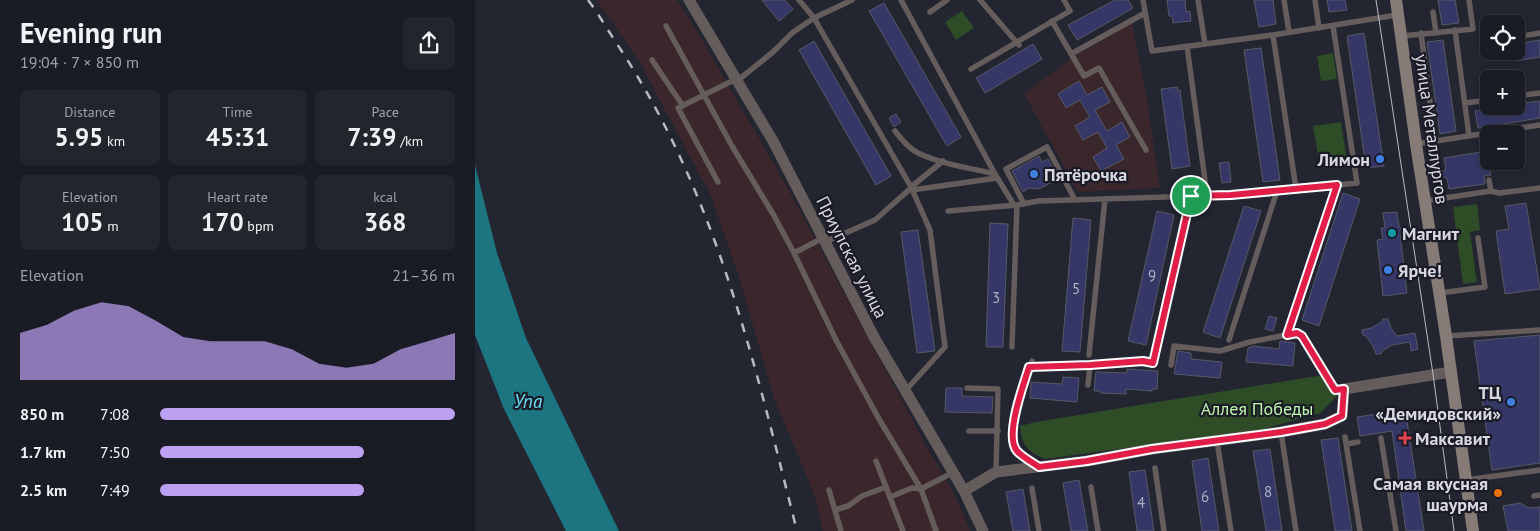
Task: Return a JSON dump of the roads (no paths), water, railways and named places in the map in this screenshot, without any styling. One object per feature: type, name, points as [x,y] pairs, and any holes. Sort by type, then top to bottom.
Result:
[{"type":"main road","name":"улица Металлургов","points":[[1396,0],[1415,144],[1446,336],[1473,531]]},
{"type":"street","name":"Приупская улица","points":[[689,0],[773,141],[874,337],[964,491],[983,531]]},
{"type":"street","points":[[964,491],[996,472],[1281,432],[1325,424],[1342,416],[1344,389],[1451,372]]},
{"type":"lane","points":[[799,0],[814,18],[911,188],[931,230],[945,346],[905,390]]},
{"type":"lane","points":[[718,182],[678,108],[737,80],[814,18],[852,0]]},
{"type":"lane","points":[[901,0],[996,176],[1015,205],[1012,347]]},
{"type":"lane","points":[[930,12],[947,0]]},
{"type":"lane","points":[[980,0],[1018,44]]},
{"type":"lane","points":[[971,69],[1018,44],[1069,11],[1063,0]]},
{"type":"lane","points":[[1143,0],[1152,51],[1273,35],[1398,15]]},
{"type":"lane","points":[[1198,0],[1205,44]]},
{"type":"lane","points":[[1284,0],[1289,32]]},
{"type":"lane","points":[[1315,0],[1319,28]]},
{"type":"lane","points":[[1402,36],[1473,29],[1469,0]]},
{"type":"lane","points":[[812,8],[814,18]]},
{"type":"lane","points":[[1433,12],[1436,33]]},
{"type":"lane","points":[[1071,54],[1145,13]]},
{"type":"lane","points":[[1052,21],[1084,76],[1099,68],[1146,150]]},
{"type":"lane","points":[[666,26],[703,96],[794,253],[837,342],[879,419],[921,489],[935,531]]},
{"type":"lane","points":[[947,211],[1038,201],[1231,195],[1357,182],[1333,26]]},
{"type":"lane","points":[[1455,30],[1469,136]]},
{"type":"lane","points":[[1421,33],[1435,141]]},
{"type":"lane","points":[[1525,36],[1540,33]]},
{"type":"lane","points":[[1273,35],[1296,189]]},
{"type":"lane","points":[[1187,46],[1207,195]]},
{"type":"lane","points":[[651,60],[683,106]]},
{"type":"lane","points":[[1525,95],[1540,93]]},
{"type":"lane","points":[[1465,103],[1480,101]]},
{"type":"lane","points":[[1525,127],[1540,125]]},
{"type":"lane","points":[[895,131],[904,143],[917,152],[996,176]]},
{"type":"lane","points":[[1415,144],[1480,134]]},
{"type":"lane","points":[[1024,204],[1006,169],[1047,147],[1075,200]]},
{"type":"lane","points":[[794,253],[875,220],[943,161]]},
{"type":"lane","points":[[911,188],[996,176]]},
{"type":"lane","points":[[1489,180],[1491,191]]},
{"type":"lane","points":[[1287,335],[1337,185]]},
{"type":"lane","points":[[1425,201],[1491,191],[1499,193],[1540,188]]},
{"type":"lane","points":[[1229,340],[1277,191]]},
{"type":"lane","points":[[1039,467],[1016,450],[1013,442],[1017,405],[1030,364],[1090,365],[1143,361],[1153,363],[1191,196]]},
{"type":"lane","points":[[1089,355],[1105,198]]},
{"type":"lane","points":[[1438,294],[1485,287],[1478,238]]},
{"type":"lane","points":[[1446,336],[1540,330]]},
{"type":"lane","points":[[1171,365],[1174,346],[1221,351],[1250,342],[1297,333],[1302,336],[1335,390],[1344,389]]},
{"type":"lane","points":[[1088,385],[1090,365]]},
{"type":"lane","points":[[967,388],[998,389],[996,472]]},
{"type":"lane","points":[[969,431],[998,431]]},
{"type":"lane","points":[[1281,432],[1297,531]]},
{"type":"lane","points":[[1345,436],[1360,531]]},
{"type":"lane","points":[[1381,438],[1396,531]]},
{"type":"lane","points":[[1217,441],[1231,531]]},
{"type":"lane","points":[[1347,444],[1359,442]]},
{"type":"lane","points":[[876,461],[903,531]]},
{"type":"lane","points":[[1155,468],[1164,531]]},
{"type":"lane","points":[[1466,480],[1540,470]]},
{"type":"lane","points":[[890,497],[912,488],[921,489],[953,473]]},
{"type":"lane","points":[[835,510],[848,506],[862,496],[886,487]]},
{"type":"lane","points":[[1032,488],[1039,531]]},
{"type":"lane","points":[[1091,488],[1098,531]]},
{"type":"lane","points":[[829,490],[841,531]]},
{"type":"water","name":"Упа","points":[[475,165],[497,253],[526,338],[619,531],[566,531],[504,409],[475,335]]},
{"type":"tram line","points":[[1376,0],[1433,374],[1454,531]]},
{"type":"railway","points":[[588,0],[655,107],[683,164],[708,223],[748,344],[797,531]]},
{"type":"place","name":"Лимон","points":[[1380,159]]},
{"type":"place","name":"Пятёрочка","points":[[1034,174]]},
{"type":"place","name":"Магнит","points":[[1392,233]]},
{"type":"place","name":"Ярче!","points":[[1388,270]]},
{"type":"place","name":"ТЦ «Демидовский»","points":[[1511,402]]},
{"type":"place","name":"Максавит","points":[[1405,438]]},
{"type":"place","name":"Самая вкусная шаурма","points":[[1498,493]]},
{"type":"park label","name":"Аллея Победы","points":[[1257,408]]}]
